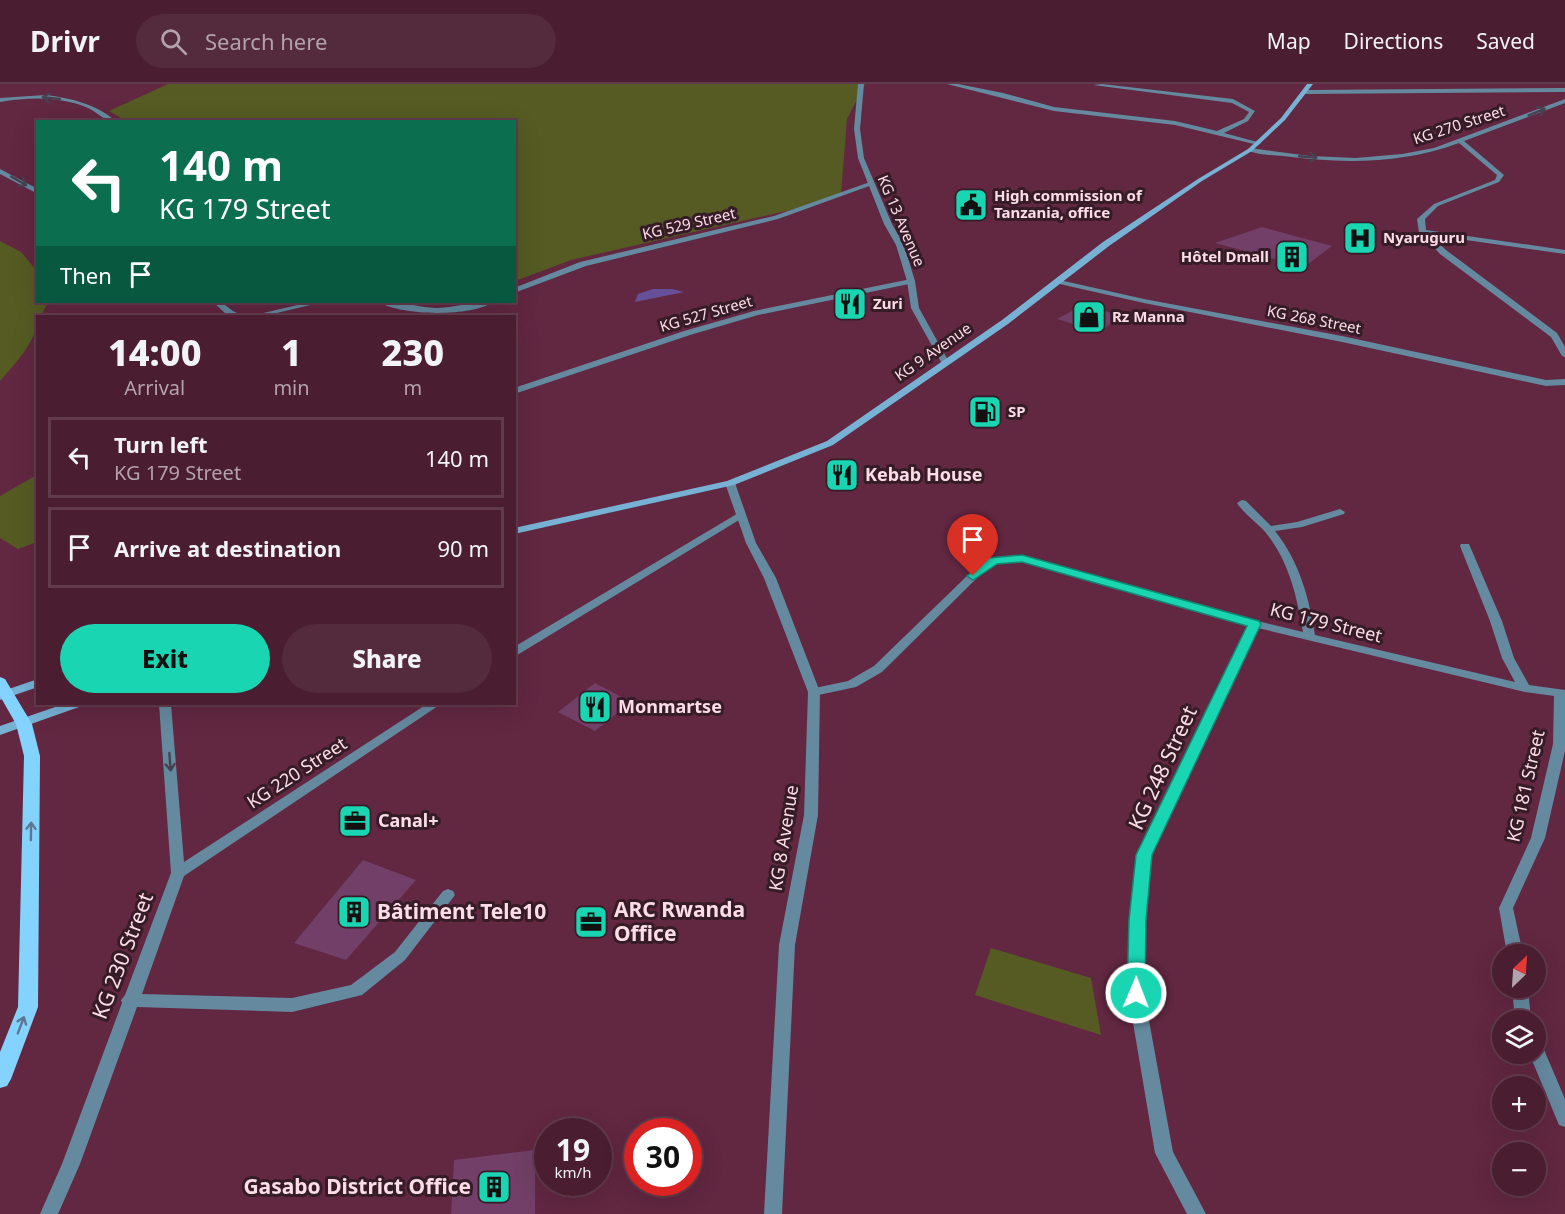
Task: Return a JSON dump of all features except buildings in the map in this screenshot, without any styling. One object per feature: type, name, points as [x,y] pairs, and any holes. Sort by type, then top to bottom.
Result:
[{"type":"main road","name":"KG 9 Avenue","points":[[516,531],[730,483],[830,443],[1005,322],[1106,244],[1200,180],[1250,150],[1283,119],[1307,88]]},
{"type":"main road","points":[[0,1079],[28,1007],[32,756],[24,724],[2,691],[36,683]]},
{"type":"main road","points":[[0,731],[72,705]]},
{"type":"street","name":"KG 13 Avenue","points":[[861,84],[857,129],[861,158],[870,184],[900,245],[911,281],[915,308],[945,362]]},
{"type":"street","points":[[950,84],[1004,94],[1054,109],[1175,123],[1258,143]]},
{"type":"street","points":[[1096,85],[1233,101],[1252,111],[1246,120],[1218,133]]},
{"type":"street","points":[[1307,88],[1565,90]]},
{"type":"street","points":[[0,100],[19,97],[58,99],[97,108],[111,120]]},
{"type":"street","name":"KG 270 Street","points":[[1250,150],[1310,158],[1356,160],[1402,156],[1435,150],[1565,101]]},
{"type":"street","points":[[1459,140],[1501,175],[1497,181],[1436,205],[1427,211],[1421,219],[1423,232],[1443,252],[1554,335],[1565,354]]},
{"type":"street","points":[[0,171],[36,191]]},
{"type":"street","name":"KG 529 Street","points":[[516,290],[583,264],[776,218],[870,184]]},
{"type":"street","points":[[1423,232],[1565,252]]},
{"type":"street","name":"KG 527 Street","points":[[516,390],[737,319],[911,281]]},
{"type":"street","name":"KG 268 Street","points":[[1058,281],[1144,301],[1342,339],[1546,383],[1565,382]]},
{"type":"street","points":[[219,303],[230,313],[237,315]]},
{"type":"street","points":[[260,315],[314,303]]},
{"type":"street","points":[[389,303],[428,310],[474,307],[486,303]]},
{"type":"street","name":"KG 8 Avenue","points":[[730,483],[751,543],[770,578],[814,692],[811,815],[787,945],[772,1214]]},
{"type":"street","points":[[1242,503],[1269,529],[1291,565],[1304,600],[1309,636]]},
{"type":"street","points":[[1269,529],[1298,525],[1340,512]]},
{"type":"street","points":[[516,652],[740,515]]},
{"type":"street","points":[[1465,546],[1496,621],[1508,658],[1525,688]]},
{"type":"street","name":"KG 179 Street","points":[[814,692],[852,684],[878,669],[973,576],[993,561],[1002,558],[1022,558],[1254,624],[1525,688],[1562,694]]},
{"type":"street","name":"KG 248 Street","points":[[1197,1214],[1164,1153],[1136,993],[1137,920],[1144,855],[1254,624]]},
{"type":"street","name":"KG 181 Street","points":[[1513,944],[1506,908],[1538,838],[1560,744],[1562,694]]},
{"type":"street","name":"KG 230 Street","points":[[49,1214],[71,1164],[129,1000],[178,873],[165,705]]},
{"type":"street","name":"KG 220 Street","points":[[178,873],[433,705]]},
{"type":"street","points":[[129,1000],[292,1005],[356,990],[400,956],[448,895]]},
{"type":"street","points":[[1542,1064],[1565,1119]]},
{"type":"green space","points":[[168,84],[865,84],[847,119],[841,194],[795,209],[571,260],[516,281],[516,120],[125,120],[109,111]]},
{"type":"green space","points":[[0,241],[21,252],[36,270],[36,303],[47,304],[42,315],[36,315],[36,328],[30,343],[0,381]]},
{"type":"green space","points":[[36,476],[36,542],[18,549],[0,538],[0,496]]},
{"type":"green space","points":[[991,948],[1091,978],[1101,1035],[975,995]]},
{"type":"shaded area","points":[[653,289],[672,289],[684,292],[635,302],[638,294]]},
{"type":"place","name":"High commission of Tanzania, office","points":[[971,205]]},
{"type":"place","name":"Nyaruguru","points":[[1360,238]]},
{"type":"place","name":"Hôtel Dmall","points":[[1292,257]]},
{"type":"place","name":"Zuri","points":[[850,304]]},
{"type":"place","name":"Rz Manna","points":[[1089,317]]},
{"type":"place","name":"SP","points":[[985,412]]},
{"type":"place","name":"Kebab House","points":[[842,475]]},
{"type":"place","name":"Monmartse","points":[[595,707]]},
{"type":"place","name":"Canal+","points":[[355,821]]},
{"type":"place","name":"Bâtiment Tele10","points":[[354,912]]},
{"type":"place","name":"ARC Rwanda Office","points":[[591,922]]},
{"type":"place","name":"Gasabo District Office","points":[[494,1187]]},
{"type":"route","points":[[973,576],[993,561],[1002,558],[1022,558],[1254,624],[1144,855],[1137,920],[1136,993]]}]
